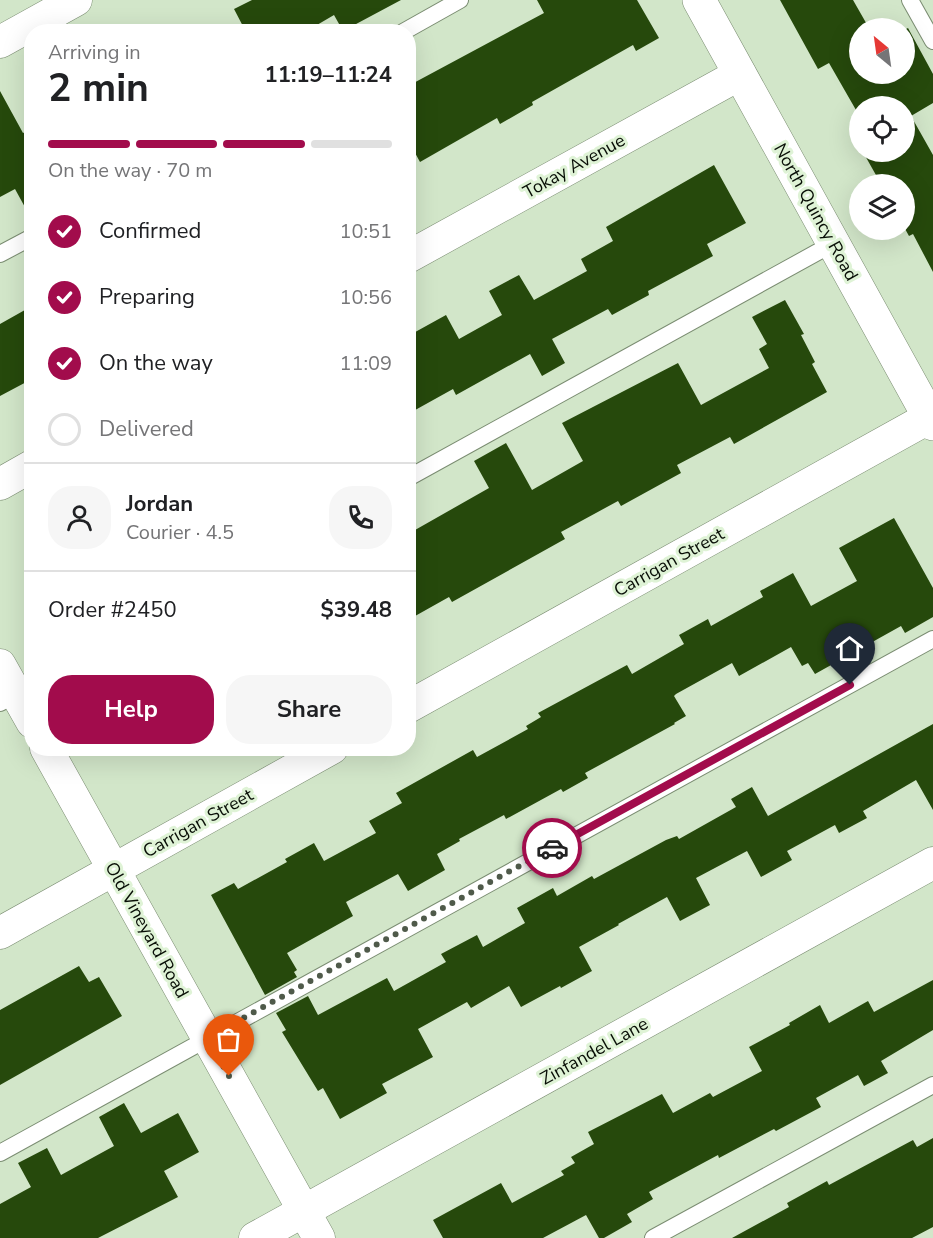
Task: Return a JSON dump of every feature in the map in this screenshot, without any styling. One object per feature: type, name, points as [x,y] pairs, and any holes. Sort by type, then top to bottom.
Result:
[{"type":"street","points":[[33,24],[76,0]]},
{"type":"street","name":"North Quincy Road","points":[[699,0],[931,421]]},
{"type":"street","points":[[0,42],[24,29]]},
{"type":"street","name":"Tokay Avenue","points":[[416,254],[740,74]]},
{"type":"street","name":"Carrigan Street","points":[[416,702],[931,421]]},
{"type":"street","points":[[0,484],[24,470]]},
{"type":"street","points":[[0,665],[24,708]]},
{"type":"street","name":"Old Vineyard Road","points":[[50,756],[319,1238]]},
{"type":"street","name":"Carrigan Street","points":[[0,933],[318,756]]},
{"type":"street","name":"Zinfandel Lane","points":[[255,1238],[933,863]]},
{"type":"lane","points":[[416,25],[460,0]]},
{"type":"lane","points":[[910,0],[933,41]]},
{"type":"lane","points":[[0,254],[24,241]]},
{"type":"lane","points":[[416,474],[834,243]]},
{"type":"lane","points":[[0,1153],[933,639]]},
{"type":"lane","points":[[653,1238],[933,1085]]},
{"type":"building","points":[[252,0],[401,0],[356,24],[339,24],[334,15],[319,24],[242,24],[234,9]]},
{"type":"building","points":[[537,0],[637,0],[659,38],[636,51],[633,45],[532,102],[533,105],[500,124],[497,118],[420,162],[416,155],[416,82],[544,13]]},
{"type":"building","points":[[780,0],[853,0],[863,18],[849,18],[849,84],[915,84],[915,41],[933,74],[933,103],[915,114],[915,96],[849,96],[849,98],[829,63],[818,69]]},
{"type":"building","points":[[0,91],[24,133],[24,205],[15,189],[0,197]]},
{"type":"building","points":[[915,123],[933,155],[933,272],[915,238],[915,174],[875,174],[869,162],[915,162]]},
{"type":"building","points":[[714,165],[746,223],[707,244],[713,256],[648,291],[649,295],[612,315],[608,309],[552,339],[565,363],[542,376],[530,354],[456,395],[453,389],[416,410],[416,332],[446,315],[459,339],[502,315],[489,291],[519,275],[534,300],[587,271],[581,259],[613,241],[606,227]]},
{"type":"building","points":[[785,300],[804,334],[801,335],[815,362],[812,364],[827,392],[734,444],[730,437],[677,465],[681,473],[621,506],[618,501],[561,532],[565,539],[452,602],[449,597],[416,616],[416,529],[489,488],[474,461],[506,443],[532,490],[583,461],[562,423],[678,363],[701,405],[769,368],[759,349],[767,344],[752,317]]},
{"type":"building","points":[[24,310],[24,383],[0,396],[0,324]]},
{"type":"building","points":[[894,518],[933,588],[933,617],[905,633],[901,626],[815,674],[808,663],[802,666],[791,647],[739,676],[732,663],[676,694],[674,696],[686,716],[585,773],[588,778],[563,792],[561,789],[506,819],[504,815],[459,839],[460,841],[437,854],[445,870],[408,891],[398,874],[346,902],[353,916],[287,953],[297,970],[294,972],[297,977],[265,995],[211,895],[234,883],[238,889],[287,862],[285,859],[314,843],[324,861],[376,833],[369,821],[402,803],[396,793],[473,750],[477,757],[528,729],[526,726],[541,717],[538,713],[627,665],[632,674],[684,644],[679,635],[708,619],[711,626],[763,597],[760,591],[793,573],[811,606],[857,581],[839,548]]},
{"type":"building","points":[[933,724],[933,810],[916,780],[863,811],[867,818],[839,833],[835,825],[787,851],[792,860],[761,877],[747,851],[696,878],[710,905],[680,921],[667,897],[579,947],[592,971],[561,988],[560,986],[521,1007],[509,986],[471,1008],[467,1002],[418,1029],[433,1057],[382,1084],[387,1093],[340,1119],[323,1088],[318,1091],[282,1032],[286,1030],[276,1013],[308,996],[318,1015],[387,978],[394,991],[446,962],[441,954],[477,935],[483,947],[525,923],[517,908],[553,888],[557,896],[666,840],[677,836],[679,839],[736,807],[731,799],[752,787],[768,816]]},
{"type":"building","points":[[79,966],[89,982],[99,977],[122,1016],[0,1085],[0,1010]]},
{"type":"building","points":[[933,980],[933,1030],[881,1061],[888,1073],[864,1086],[858,1075],[816,1098],[821,1107],[719,1158],[718,1155],[649,1192],[653,1199],[627,1214],[632,1222],[604,1238],[599,1238],[586,1215],[543,1238],[443,1238],[433,1220],[501,1183],[512,1203],[564,1175],[561,1171],[575,1163],[571,1157],[594,1144],[588,1132],[662,1094],[673,1113],[710,1093],[713,1097],[762,1071],[749,1047],[790,1025],[789,1023],[820,1005],[829,1023],[868,1001],[874,1012]]},
{"type":"building","points":[[124,1103],[141,1133],[178,1113],[199,1152],[164,1171],[178,1197],[98,1238],[0,1238],[0,1204],[31,1187],[18,1163],[47,1148],[61,1175],[114,1146],[99,1117]]},
{"type":"building","points":[[933,1138],[933,1227],[912,1238],[732,1238],[789,1207],[787,1203],[827,1181],[829,1185],[913,1140],[917,1147]]},
{"type":"way so far","points":[[229,1076],[207,1038],[552,848]]},
{"type":"route","points":[[552,848],[850,685]]}]
